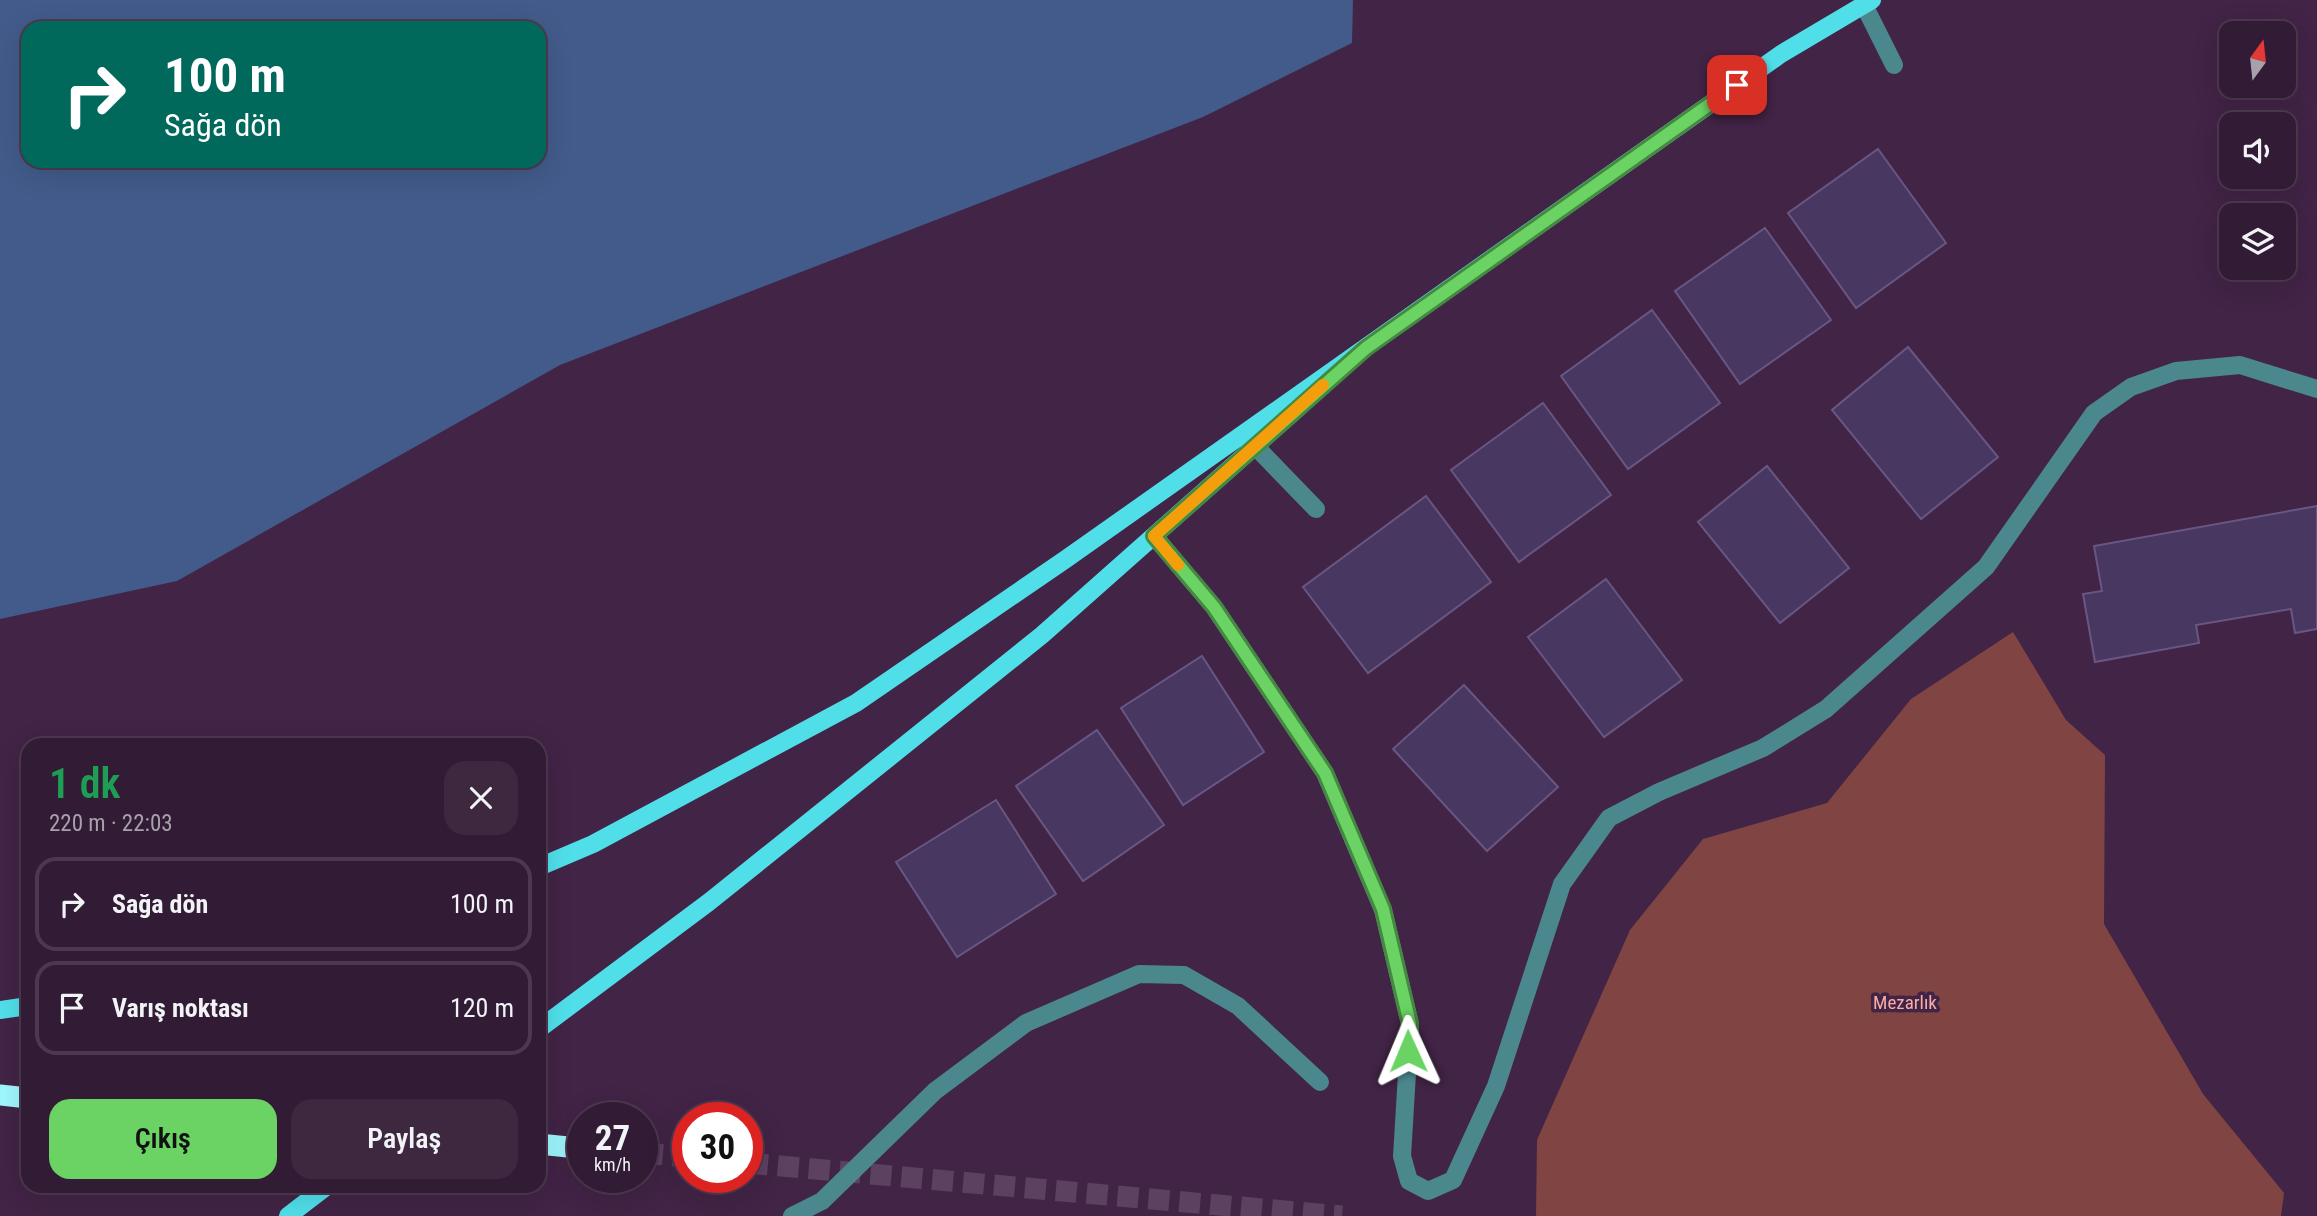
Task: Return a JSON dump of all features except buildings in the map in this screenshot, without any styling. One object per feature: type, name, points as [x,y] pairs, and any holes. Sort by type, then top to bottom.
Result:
[{"type":"highway","points":[[0,1095],[21,1097]]},
{"type":"highway","points":[[546,1145],[567,1147]]},
{"type":"main road","points":[[546,864],[593,845],[856,704],[1066,559],[1781,54],[1868,2]]},
{"type":"main road","points":[[546,1023],[709,902],[1042,635],[1366,348]]},
{"type":"main road","points":[[0,1010],[21,1007]]},
{"type":"main road","points":[[288,1216],[318,1193]]},
{"type":"street","points":[[1868,2],[1894,65]]},
{"type":"street","points":[[1154,536],[1214,607],[1325,773],[1383,909],[1410,1024],[1402,1156],[1409,1181],[1428,1191],[1453,1180],[1496,1086],[1562,884],[1609,818],[1659,792],[1763,748],[1826,709],[1986,567],[2094,413],[2132,387],[2176,372],[2240,365],[2317,389]]},
{"type":"street","points":[[1255,446],[1316,509]]},
{"type":"street","points":[[792,1216],[822,1201],[934,1091],[1026,1023],[1139,974],[1184,975],[1238,1006],[1320,1082]]},
{"type":"green space","name":"Mezarlık","points":[[2013,632],[2066,720],[2105,755],[2104,924],[2203,1094],[2284,1193],[2281,1216],[1536,1216],[1537,1140],[1630,930],[1703,839],[1827,803],[1911,699]]},
{"type":"water","points":[[0,0],[1353,0],[1352,43],[1203,117],[560,365],[177,581],[0,619]]},
{"type":"tunnel","points":[[658,1154],[672,1156]]},
{"type":"tunnel","points":[[763,1164],[1342,1216]]},
{"type":"slow traffic","points":[[1178,565],[1154,536],[1323,385]]},
{"type":"route","points":[[1408,1051],[1410,1024],[1383,909],[1325,773],[1214,607],[1154,536],[1366,348],[1737,85]]}]
